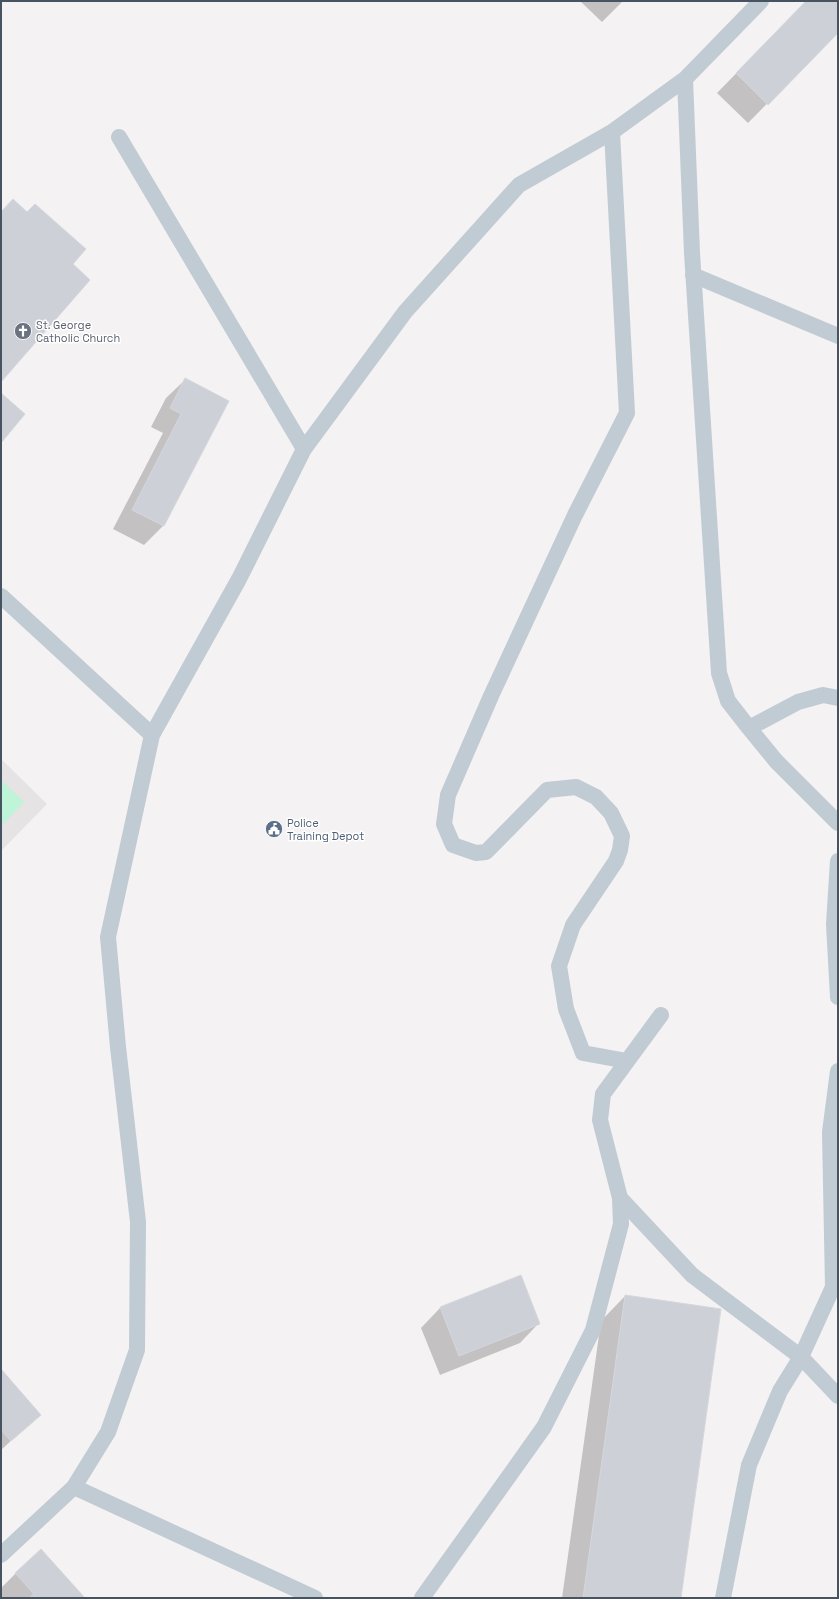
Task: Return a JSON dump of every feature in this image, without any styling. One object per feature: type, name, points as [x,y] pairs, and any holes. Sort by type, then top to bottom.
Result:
[{"type":"lane","points":[[1,1555],[74,1487],[108,1432],[137,1350],[138,1222],[118,1047],[108,937],[152,735],[239,579],[304,449],[405,312],[519,185],[612,132],[685,79],[762,1]]},
{"type":"lane","points":[[685,79],[694,275],[719,673],[728,701],[749,728],[776,761],[838,823]]},
{"type":"lane","points":[[612,132],[626,413],[575,515],[491,696],[448,795],[444,824],[453,845],[476,853],[486,852],[547,790],[576,787],[596,796],[611,812],[622,836],[620,850],[616,861],[573,925],[559,966],[566,1009],[583,1053],[627,1061]]},
{"type":"lane","points":[[119,137],[304,449]]},
{"type":"lane","points":[[694,275],[838,336]]},
{"type":"lane","points":[[1,596],[152,735]]},
{"type":"lane","points":[[749,728],[798,702],[823,695],[838,698]]},
{"type":"lane","points":[[838,861],[834,924],[838,997]]},
{"type":"lane","points":[[422,1598],[544,1427],[593,1330],[620,1224],[620,1198],[600,1120],[603,1094],[661,1015]]},
{"type":"lane","points":[[723,1598],[749,1465],[780,1391],[801,1357],[836,1283],[830,1202],[830,1132],[838,1071]]},
{"type":"lane","points":[[620,1198],[692,1275],[801,1357],[838,1396]]},
{"type":"lane","points":[[74,1487],[315,1598]]},
{"type":"shaded area","points":[[1,759],[47,804],[1,851]]},
{"type":"green space","points":[[1,780],[24,802],[1,826]]},
{"type":"building","points":[[806,1],[838,1],[838,33],[768,105],[736,73]]},
{"type":"building","name":"St. George Catholic Church","points":[[13,199],[27,212],[35,204],[86,249],[73,264],[90,280],[1,382],[1,212]]},
{"type":"building","points":[[185,378],[229,401],[164,526],[132,510],[181,414],[170,408]]},
{"type":"building","points":[[1,393],[25,414],[1,443]]},
{"type":"building","points":[[521,1275],[540,1324],[459,1356],[440,1307]]},
{"type":"building","points":[[625,1295],[721,1309],[681,1598],[583,1598]]},
{"type":"building","points":[[1,1369],[41,1415],[11,1441],[1,1430]]},
{"type":"building","points":[[41,1549],[85,1598],[29,1598],[34,1594],[15,1573]]},
{"type":"place","name":"St. George Catholic Church","points":[[23,331]]},
{"type":"place","name":"Police Training Depot","points":[[274,829]]}]
